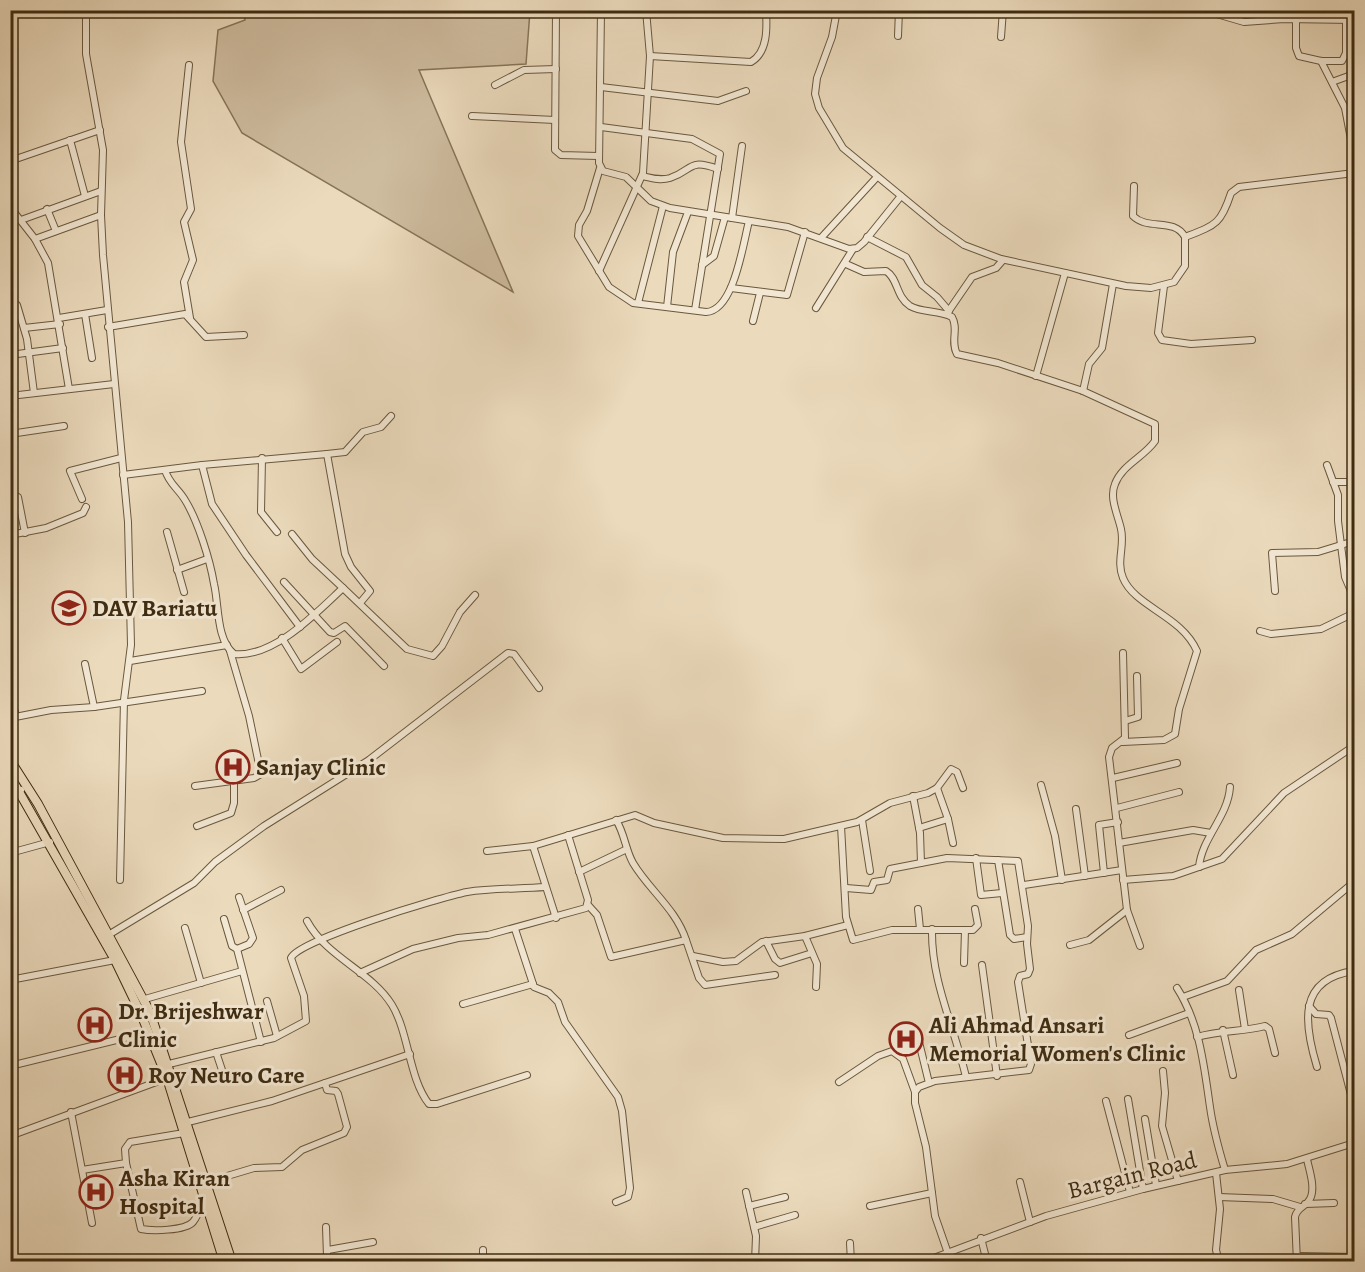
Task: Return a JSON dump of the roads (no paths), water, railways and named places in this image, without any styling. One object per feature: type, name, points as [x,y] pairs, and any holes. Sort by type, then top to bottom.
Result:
[{"type":"main road","points":[[10,760],[39,804],[144,999],[169,1064],[170,1077],[184,1132],[224,1262]]},
{"type":"main road","points":[[10,776],[21,790],[115,960],[170,1077],[188,1122],[232,1262]]},
{"type":"street","points":[[86,10],[86,54],[103,156],[101,214],[108,327],[128,522],[130,661],[124,700],[120,880]]},
{"type":"street","points":[[556,10],[557,153],[598,156]]},
{"type":"street","points":[[601,10],[601,127],[598,156],[600,168],[578,229],[582,243],[613,292],[638,303],[706,312],[716,310],[725,302],[731,288],[749,221]]},
{"type":"street","points":[[599,271],[642,176],[650,56],[646,10]]},
{"type":"street","points":[[650,56],[751,62],[759,56],[763,49],[766,10]]},
{"type":"street","points":[[837,10],[832,37],[819,69],[817,102],[843,148],[955,239],[1003,260],[1113,284],[1150,288],[1174,282],[1182,274],[1185,237]]},
{"type":"street","points":[[898,10],[898,36]]},
{"type":"street","points":[[1001,37],[1003,10]]},
{"type":"street","points":[[1203,10],[1244,22],[1296,19],[1354,20]]},
{"type":"street","points":[[1296,19],[1297,53],[1302,57],[1321,61],[1344,60],[1346,10]]},
{"type":"street","points":[[1321,61],[1351,120],[1354,155]]},
{"type":"street","points":[[189,65],[181,142],[191,208],[184,222],[193,260],[184,282],[190,318]]},
{"type":"street","points":[[495,85],[524,70],[556,69]]},
{"type":"street","points":[[1332,82],[1354,74]]},
{"type":"street","points":[[601,87],[718,101],[746,91]]},
{"type":"street","points":[[472,116],[555,120]]},
{"type":"street","points":[[601,127],[698,141],[720,154],[695,310]]},
{"type":"street","points":[[10,161],[100,130]]},
{"type":"street","points":[[70,140],[84,196]]},
{"type":"street","points":[[702,265],[714,256],[729,218],[742,146]]},
{"type":"street","points":[[642,176],[668,179],[689,165],[697,164],[718,169]]},
{"type":"street","points":[[600,168],[607,173],[626,177],[651,201],[663,206],[805,232],[853,249]]},
{"type":"street","points":[[1185,237],[1211,227],[1228,207],[1231,193],[1239,187],[1354,173]]},
{"type":"street","points":[[821,238],[877,177]]},
{"type":"street","points":[[1134,186],[1133,216],[1141,222],[1173,226],[1185,237]]},
{"type":"street","points":[[21,220],[102,191]]},
{"type":"street","points":[[816,308],[846,264],[853,249],[867,237],[901,196]]},
{"type":"street","points":[[638,303],[663,206]]},
{"type":"street","points":[[10,207],[45,255],[52,276],[69,389]]},
{"type":"street","points":[[47,209],[56,231]]},
{"type":"street","points":[[667,307],[673,252],[688,212]]},
{"type":"street","points":[[35,239],[101,214]]},
{"type":"street","points":[[731,288],[787,295],[805,232]]},
{"type":"street","points":[[867,237],[906,256],[922,285],[937,297],[954,321],[953,341],[957,354],[998,363],[1083,391],[1155,424],[1155,441],[1115,484],[1114,503],[1122,539],[1120,568],[1130,590],[1189,635],[1197,651],[1181,702],[1175,734],[1164,740],[1123,742],[1112,748],[1109,754],[1127,910],[1140,946]]},
{"type":"street","points":[[948,313],[968,281],[977,273],[996,268],[1003,260]]},
{"type":"street","points":[[846,264],[864,272],[886,271],[892,276],[898,293],[909,306],[948,313]]},
{"type":"street","points":[[1036,376],[1065,273]]},
{"type":"street","points":[[1083,391],[1089,364],[1102,348],[1113,284]]},
{"type":"street","points":[[1164,286],[1158,333],[1162,340],[1191,344],[1252,340]]},
{"type":"street","points":[[753,321],[760,292]]},
{"type":"street","points":[[17,305],[29,352],[34,393]]},
{"type":"street","points":[[24,328],[107,310]]},
{"type":"street","points":[[85,314],[92,358]]},
{"type":"street","points":[[108,327],[183,314],[190,318],[206,338],[244,335]]},
{"type":"street","points":[[10,355],[63,348]]},
{"type":"street","points":[[10,396],[114,384]]},
{"type":"street","points":[[123,475],[262,458],[345,452],[363,432],[381,427],[391,416]]},
{"type":"street","points":[[10,434],[64,426]]},
{"type":"street","points":[[327,454],[345,554],[351,567],[370,591],[360,603]]},
{"type":"street","points":[[82,499],[70,471],[121,458]]},
{"type":"street","points":[[262,458],[261,512],[277,532]]},
{"type":"street","points":[[201,465],[212,504],[246,555],[300,627]]},
{"type":"street","points":[[1327,465],[1338,495],[1348,587],[1354,598]]},
{"type":"street","points":[[165,470],[169,482],[187,504],[207,559],[228,648],[249,716],[261,772],[257,777],[195,786]]},
{"type":"street","points":[[1333,482],[1354,482]]},
{"type":"street","points":[[10,494],[18,497],[25,533]]},
{"type":"street","points":[[10,535],[60,524],[83,513],[86,507]]},
{"type":"street","points":[[167,532],[183,592]]},
{"type":"street","points":[[292,534],[320,567],[406,649],[433,656],[442,646],[460,612],[475,595]]},
{"type":"street","points":[[1275,591],[1270,555],[1272,553],[1318,552],[1354,542]]},
{"type":"street","points":[[177,570],[207,559]]},
{"type":"street","points":[[284,582],[330,632],[334,633],[345,626],[384,666]]},
{"type":"street","points":[[228,648],[234,654],[253,653],[282,638],[314,616],[343,588]]},
{"type":"street","points":[[1260,631],[1271,634],[1321,629],[1354,613]]},
{"type":"street","points":[[282,638],[301,669],[337,642]]},
{"type":"street","points":[[130,661],[228,648]]},
{"type":"street","points":[[110,934],[194,883],[214,861],[264,826],[369,760],[508,653],[514,654],[539,688]]},
{"type":"street","points":[[1123,654],[1126,732],[1123,742]]},
{"type":"street","points":[[85,664],[94,707]]},
{"type":"street","points":[[1125,721],[1138,717],[1137,676]]},
{"type":"street","points":[[10,695],[13,717],[202,691]]},
{"type":"street","points":[[1123,880],[1173,876],[1227,856],[1284,793],[1354,746]]},
{"type":"street","points":[[1113,778],[1177,763]]},
{"type":"street","points":[[487,851],[533,846],[635,815],[654,824],[732,839],[784,839],[862,820],[890,803],[936,788],[953,769],[963,788]]},
{"type":"street","points":[[197,826],[231,813],[234,803],[234,781]]},
{"type":"street","points":[[1041,785],[1062,880]]},
{"type":"street","points":[[1199,867],[1204,846],[1226,807],[1230,787]]},
{"type":"street","points":[[936,788],[948,819],[953,843]]},
{"type":"street","points":[[10,799],[21,790]]},
{"type":"street","points":[[1117,808],[1179,792]]},
{"type":"street","points":[[913,796],[919,828],[921,863]]},
{"type":"street","points":[[1076,809],[1084,876]]},
{"type":"street","points":[[919,828],[948,819]]},
{"type":"street","points":[[616,820],[624,833],[627,849],[636,867],[672,912],[693,956],[699,978],[705,985],[775,975]]},
{"type":"street","points":[[862,820],[870,871]]},
{"type":"street","points":[[1104,873],[1099,825],[1118,822]]},
{"type":"street","points":[[841,826],[848,925],[853,940],[889,930],[977,928],[975,909]]},
{"type":"street","points":[[1119,843],[1193,830],[1210,833]]},
{"type":"street","points":[[568,835],[588,905],[597,915],[611,957],[686,940]]},
{"type":"street","points":[[10,853],[50,843]]},
{"type":"street","points":[[533,846],[556,918]]},
{"type":"street","points":[[579,872],[627,849]]},
{"type":"street","points":[[846,888],[871,890],[874,882],[887,880],[890,869],[947,858],[976,858],[1020,863],[1024,885],[1030,969],[1028,974],[1020,976],[1018,982],[1031,1067],[1025,1072],[929,1083],[915,1092]]},
{"type":"street","points":[[976,858],[981,895],[1002,893]]},
{"type":"street","points":[[998,860],[1002,893],[1012,937],[1027,937]]},
{"type":"street","points":[[1024,885],[1122,870]]},
{"type":"street","points":[[1183,997],[1227,981],[1256,951],[1292,934],[1354,882]]},
{"type":"street","points":[[169,1064],[261,1042],[277,1036],[308,1018],[292,956],[318,939],[458,894],[545,887]]},
{"type":"street","points":[[243,910],[281,890]]},
{"type":"street","points":[[237,949],[249,944],[253,938],[239,897]]},
{"type":"street","points":[[360,974],[413,949],[556,918],[582,910],[588,905]]},
{"type":"street","points":[[918,909],[920,929]]},
{"type":"street","points":[[1070,945],[1089,940],[1127,910]]},
{"type":"street","points":[[224,919],[232,946],[237,949],[261,1042]]},
{"type":"street","points":[[307,921],[318,939],[391,1003],[426,1100],[433,1105],[527,1075]]},
{"type":"street","points":[[693,956],[736,962],[766,941],[805,936],[848,925]]},
{"type":"street","points":[[185,928],[201,983]]},
{"type":"street","points":[[515,928],[532,984],[554,996],[565,1022],[603,1072],[621,1103],[630,1188],[628,1197],[616,1202]]},
{"type":"street","points":[[932,929],[935,977],[954,1029],[966,1077]]},
{"type":"street","points":[[964,930],[964,963]]},
{"type":"street","points":[[805,936],[818,969],[816,987]]},
{"type":"street","points":[[766,941],[775,959],[780,963],[812,953]]},
{"type":"street","points":[[10,980],[115,960]]},
{"type":"street","points":[[982,965],[997,1076]]},
{"type":"street","points":[[144,999],[242,971]]},
{"type":"street","points":[[1317,1067],[1308,1031],[1309,1006],[1316,990],[1339,973],[1353,971],[1354,990]]},
{"type":"street","points":[[463,1004],[532,984]]},
{"type":"street","points":[[1177,988],[1190,1012],[1197,1037],[1212,1118],[1225,1170]]},
{"type":"street","points":[[1239,990],[1245,1029]]},
{"type":"street","points":[[267,1001],[277,1036]]},
{"type":"street","points":[[1309,1006],[1316,1014],[1331,1018],[1354,1106]]},
{"type":"street","points":[[1129,1035],[1190,1012]]},
{"type":"street","points":[[1197,1037],[1223,1030],[1268,1027],[1275,1053]]},
{"type":"street","points":[[1223,1030],[1233,1075]]},
{"type":"street","points":[[10,1046],[12,1065],[149,1032]]},
{"type":"street","points":[[918,1038],[929,1083]]},
{"type":"street","points":[[216,1052],[225,1080]]},
{"type":"street","points":[[839,1082],[878,1056],[892,1052],[903,1059],[915,1092],[915,1103],[926,1147],[937,1224],[951,1262]]},
{"type":"street","points":[[188,1122],[272,1101],[410,1054]]},
{"type":"street","points":[[1163,1071],[1165,1093],[1162,1126],[1178,1181]]},
{"type":"street","points":[[10,1136],[170,1077]]},
{"type":"street","points":[[207,1182],[254,1168],[282,1167],[296,1154],[344,1133],[348,1127],[338,1094],[336,1090],[327,1090],[325,1083]]},
{"type":"street","points":[[1128,1099],[1143,1189]]},
{"type":"street","points":[[1106,1101],[1130,1192]]},
{"type":"street","points":[[71,1112],[92,1223]]},
{"type":"street","points":[[1145,1119],[1156,1185]]},
{"type":"street","points":[[184,1132],[130,1142],[125,1149],[141,1229],[185,1226],[194,1220],[198,1209],[206,1203]]},
{"type":"street","name":"Bargain Road","points":[[924,1262],[981,1238],[1130,1192],[1225,1170],[1274,1166],[1354,1146]]},
{"type":"street","points":[[1307,1159],[1312,1192],[1295,1217],[1297,1258],[1354,1257]]},
{"type":"street","points":[[82,1170],[126,1163]]},
{"type":"street","points":[[1216,1173],[1219,1197],[1216,1250],[1219,1262]]},
{"type":"street","points":[[1020,1182],[1030,1222]]},
{"type":"street","points":[[746,1192],[754,1227],[755,1262]]},
{"type":"street","points":[[870,1206],[932,1193]]},
{"type":"street","points":[[749,1206],[785,1197]]},
{"type":"street","points":[[1219,1197],[1273,1199],[1303,1205],[1334,1203]]},
{"type":"street","points":[[754,1227],[795,1215]]},
{"type":"street","points":[[318,1262],[326,1259],[326,1227]]},
{"type":"street","points":[[981,1238],[987,1262]]},
{"type":"street","points":[[327,1250],[373,1242]]},
{"type":"street","points":[[850,1243],[851,1262]]},
{"type":"street","points":[[483,1250],[483,1262]]},
{"type":"place","name":"DAV Bariatu","points":[[69,608]]},
{"type":"place","name":"Sanjay Clinic","points":[[233,767]]},
{"type":"place","name":"Dr. Brijeshwar Clinic","points":[[95,1025]]},
{"type":"place","name":"Ali Ahmad Ansari Memorial Women's Clinic","points":[[906,1039]]},
{"type":"place","name":"Roy Neuro Care","points":[[125,1075]]},
{"type":"place","name":"Asha Kiran Hospital","points":[[96,1192]]}]
